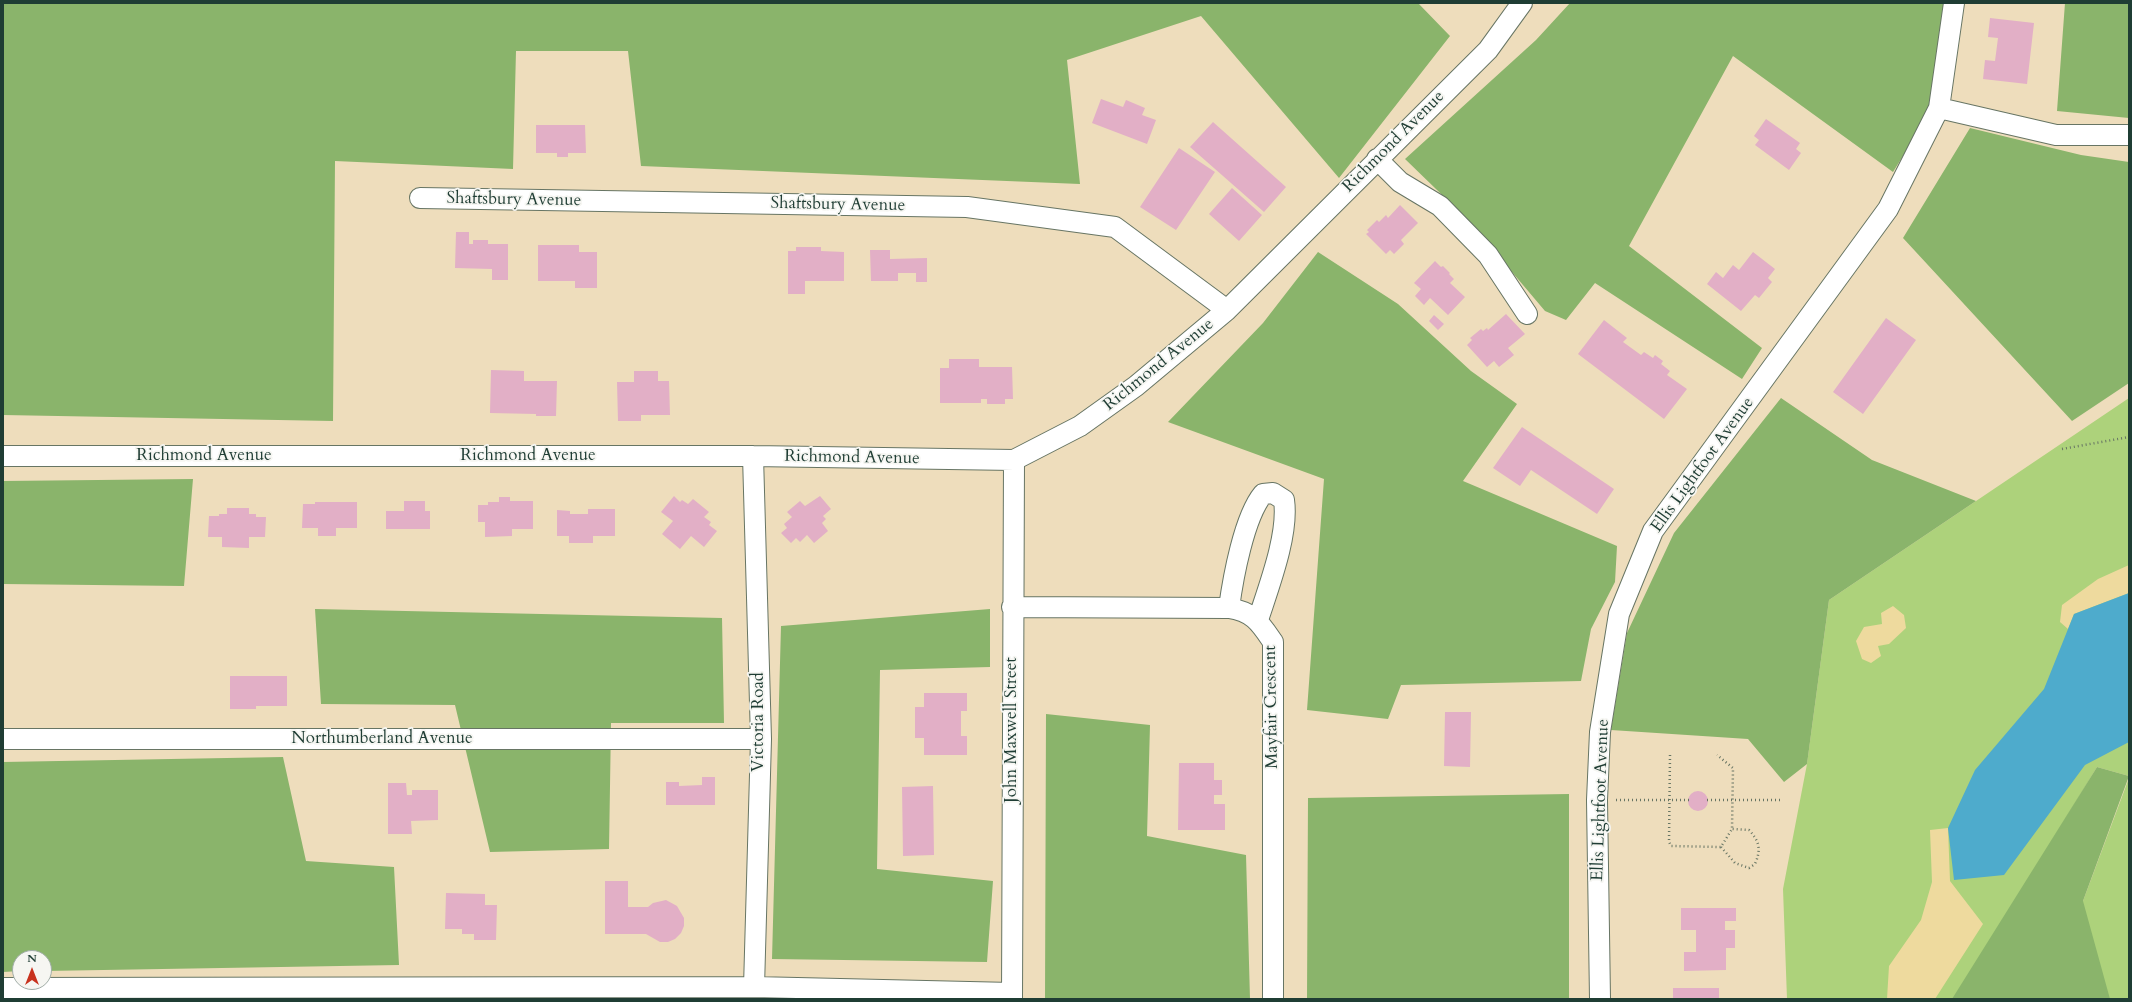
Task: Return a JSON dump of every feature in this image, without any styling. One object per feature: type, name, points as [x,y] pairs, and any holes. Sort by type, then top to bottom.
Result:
[{"type":"street","name":"Richmond Avenue","points":[[3,456],[753,456],[1014,460],[1080,426],[1136,386],[1227,310],[1488,50],[1522,3]]},
{"type":"street","name":"Ellis Lightfoot Avenue","points":[[1600,999],[1597,800],[1600,732],[1619,614],[1653,531],[1888,209],[1939,108],[1954,3]]},
{"type":"street","points":[[1939,108],[2056,135],[2129,135]]},
{"type":"street","points":[[1377,159],[1400,182],[1440,206],[1483,249],[1527,314]]},
{"type":"street","name":"Shaftsbury Avenue","points":[[420,198],[967,207],[1115,227],[1227,310]]},
{"type":"street","name":"Victoria Road","points":[[753,456],[761,739],[754,987]]},
{"type":"street","name":"John Maxwell Street","points":[[1012,996],[1012,607],[1014,460]]},
{"type":"street","points":[[1229,608],[1234,573],[1255,504],[1263,494],[1273,493],[1284,500],[1286,514],[1276,564],[1258,620]]},
{"type":"street","name":"Mayfair Crescent","points":[[1012,607],[1229,608],[1241,610],[1258,620],[1273,642],[1272,999]]},
{"type":"street","name":"Northumberland Avenue","points":[[3,738],[761,739]]},
{"type":"street","points":[[3,988],[40,993],[754,987],[1012,996]]},
{"type":"path","points":[[2062,449],[2129,437]]},
{"type":"path","points":[[1670,754],[1669,842],[1671,846],[1721,847],[1734,863],[1749,868],[1755,864],[1760,853],[1758,840],[1749,830],[1732,829]]},
{"type":"path","points":[[1717,754],[1733,768],[1732,829],[1721,847]]},
{"type":"path","points":[[1597,800],[1689,800]]},
{"type":"path","points":[[1707,800],[1782,800]]},
{"type":"green space","points":[[3,3],[1418,3],[1450,36],[1339,178],[1201,16],[1067,60],[1080,184],[641,166],[628,51],[516,51],[513,169],[335,161],[333,421],[3,415]]},
{"type":"green space","points":[[1570,3],[1952,3],[1948,83],[1893,172],[1733,56],[1629,246],[1762,348],[1742,379],[1595,283],[1566,320],[1545,311],[1468,220],[1405,159],[1536,40]]},
{"type":"green space","points":[[2065,3],[2129,3],[2129,118],[2057,111]]},
{"type":"green space","points":[[1970,128],[2081,155],[2129,162],[2129,383],[2072,421],[1903,238]]},
{"type":"green space","points":[[1318,252],[1398,304],[1471,371],[1517,404],[1463,481],[1617,546],[1615,582],[1591,629],[1581,681],[1401,685],[1388,719],[1307,710],[1324,479],[1168,422],[1263,323]]},
{"type":"green space","points":[[1781,398],[1872,460],[1976,501],[1829,600],[1807,764],[1784,782],[1748,739],[1611,730],[1627,633],[1674,533]]},
{"type":"green space","points":[[2129,398],[2129,776],[2097,767],[1956,999],[1787,999],[1783,889],[1807,764],[1829,600]]},
{"type":"green space","points":[[193,479],[184,586],[3,584],[3,481]]},
{"type":"green space","points":[[315,609],[722,618],[724,723],[611,723],[609,849],[490,852],[455,705],[321,704]]},
{"type":"green space","points":[[990,609],[990,667],[880,670],[877,869],[993,881],[987,962],[772,959],[781,626]]},
{"type":"green space","points":[[1046,714],[1150,725],[1147,836],[1246,855],[1250,999],[1045,999]]},
{"type":"green space","points":[[283,757],[306,861],[394,867],[399,965],[52,971],[52,950],[12,950],[12,971],[3,972],[3,762]]},
{"type":"green space","points":[[2097,767],[2129,776],[2083,901],[2110,999],[1952,999]]},
{"type":"green space","points":[[2129,778],[2129,999],[2060,999],[2083,901]]},
{"type":"green space","points":[[1569,794],[1569,999],[1307,999],[1308,798]]},
{"type":"sand","points":[[2129,565],[2129,593],[2074,614],[2068,629],[2060,622],[2062,605],[2098,579]]},
{"type":"sand","points":[[1893,606],[1904,615],[1906,628],[1889,644],[1878,646],[1881,656],[1871,663],[1862,659],[1856,641],[1864,627],[1882,624],[1881,613]]},
{"type":"sand","points":[[1948,828],[1950,881],[1983,924],[1935,999],[1887,999],[1889,966],[1921,920],[1932,882],[1930,830]]},
{"type":"water","points":[[2129,593],[2129,742],[2085,765],[2004,875],[1954,880],[1948,828],[1975,770],[2044,689],[2074,614]]},
{"type":"building","points":[[1990,18],[2034,23],[2027,84],[1983,79],[1985,60],[1995,61],[1998,38],[1988,37]]},
{"type":"building","points":[[1101,99],[1123,107],[1126,100],[1145,108],[1142,115],[1156,120],[1147,144],[1092,123]]},
{"type":"building","points":[[1766,119],[1800,143],[1796,149],[1801,153],[1789,170],[1755,145],[1759,140],[1754,136]]},
{"type":"building","points":[[1213,122],[1286,187],[1264,212],[1190,147]]},
{"type":"building","points":[[536,125],[585,125],[586,153],[568,153],[568,157],[557,157],[557,153],[536,153]]},
{"type":"building","points":[[1179,148],[1215,172],[1176,230],[1140,207]]},
{"type":"building","points":[[1232,188],[1262,215],[1239,241],[1209,214]]},
{"type":"building","points":[[1400,205],[1418,223],[1401,240],[1404,244],[1394,254],[1390,250],[1386,254],[1366,234],[1369,232],[1367,230],[1377,220],[1379,222],[1386,215],[1388,218]]},
{"type":"building","points":[[456,232],[469,232],[469,244],[473,244],[473,240],[488,240],[488,244],[508,244],[508,280],[492,280],[492,269],[455,268]]},
{"type":"building","points":[[538,245],[579,245],[579,252],[597,252],[597,288],[575,288],[575,281],[538,281]]},
{"type":"building","points":[[796,247],[821,247],[821,251],[844,252],[844,281],[805,281],[805,294],[788,294],[788,251],[796,251]]},
{"type":"building","points":[[870,250],[890,250],[890,259],[927,258],[927,282],[916,282],[916,273],[898,273],[898,281],[871,281]]},
{"type":"building","points":[[1753,252],[1775,269],[1768,278],[1772,282],[1759,298],[1755,295],[1741,311],[1707,284],[1716,272],[1723,278],[1733,265],[1739,270]]},
{"type":"building","points":[[1435,261],[1450,273],[1449,274],[1454,279],[1450,283],[1465,297],[1448,315],[1430,298],[1424,305],[1415,296],[1421,289],[1414,283]]},
{"type":"building","points":[[1506,314],[1525,334],[1508,348],[1514,355],[1499,367],[1494,361],[1487,367],[1467,345],[1472,340],[1470,338],[1481,329],[1483,331],[1487,328],[1488,330]]},
{"type":"building","points":[[1434,315],[1444,324],[1438,330],[1429,321]]},
{"type":"building","points":[[1886,318],[1916,340],[1863,414],[1833,392]]},
{"type":"building","points":[[1604,320],[1627,338],[1623,342],[1641,355],[1644,352],[1653,358],[1655,355],[1663,361],[1661,364],[1670,371],[1667,375],[1687,389],[1664,419],[1578,354]]},
{"type":"building","points":[[949,359],[979,359],[979,367],[1012,367],[1013,399],[1005,399],[1005,404],[987,404],[987,399],[981,399],[981,403],[940,403],[940,368],[949,368]]},
{"type":"building","points":[[491,370],[524,371],[524,381],[557,381],[556,416],[490,413]]},
{"type":"building","points":[[634,371],[658,371],[658,381],[669,381],[670,415],[641,415],[641,421],[618,421],[617,382],[634,382]]},
{"type":"building","points":[[1522,427],[1614,489],[1597,514],[1531,470],[1520,486],[1493,468]]},
{"type":"building","points":[[674,496],[680,502],[682,500],[688,504],[693,499],[709,512],[704,517],[711,522],[709,525],[717,531],[704,547],[691,536],[680,549],[662,534],[673,521],[661,512]]},
{"type":"building","points":[[820,496],[831,509],[823,516],[826,519],[822,523],[828,531],[814,543],[807,535],[800,542],[796,538],[791,543],[781,533],[787,528],[784,524],[792,517],[787,512],[800,501],[805,506]]},
{"type":"building","points":[[499,497],[510,497],[510,501],[533,501],[533,529],[512,529],[512,536],[485,537],[485,522],[478,522],[478,505],[488,505],[488,502],[499,502]]},
{"type":"building","points":[[404,501],[425,501],[425,511],[430,511],[430,529],[386,529],[386,511],[404,511]]},
{"type":"building","points":[[315,502],[357,502],[357,528],[336,528],[336,536],[318,536],[318,528],[302,528],[303,504],[315,504]]},
{"type":"building","points":[[227,508],[249,508],[249,514],[256,514],[256,517],[266,517],[265,537],[249,537],[249,548],[222,547],[222,537],[208,537],[209,516],[227,514]]},
{"type":"building","points":[[588,509],[615,509],[615,536],[593,536],[593,543],[569,543],[569,536],[557,536],[557,510],[570,511],[570,514],[588,514]]},
{"type":"building","points":[[230,676],[287,676],[287,706],[256,706],[256,709],[230,709]]},
{"type":"building","points":[[924,693],[967,693],[967,711],[961,711],[961,736],[967,736],[967,755],[924,755],[924,738],[915,738],[915,707],[924,707]]},
{"type":"building","points":[[1445,712],[1471,712],[1470,767],[1444,766]]},
{"type":"building","points":[[1179,763],[1214,763],[1214,780],[1222,780],[1222,795],[1214,795],[1214,804],[1225,804],[1225,830],[1178,830]]},
{"type":"building","points":[[702,777],[715,777],[715,805],[666,805],[666,782],[679,782],[679,786],[702,785]]},
{"type":"building","points":[[388,783],[406,783],[407,795],[412,795],[412,790],[438,790],[438,820],[411,821],[412,834],[388,834]]},
{"type":"building","points":[[933,786],[934,855],[903,856],[902,787]]},
{"type":"building","points":[[1698,791],[1705,794],[1708,801],[1705,808],[1698,811],[1691,808],[1688,801],[1691,794]]},
{"type":"building","points":[[605,881],[628,881],[628,907],[648,907],[653,903],[666,900],[677,906],[684,918],[684,926],[681,933],[675,939],[668,942],[660,942],[646,934],[605,934]]},
{"type":"building","points":[[446,893],[485,894],[485,905],[497,905],[496,940],[474,940],[474,934],[462,934],[462,929],[445,929]]},
{"type":"building","points":[[1681,908],[1736,908],[1736,921],[1725,921],[1725,930],[1735,930],[1735,948],[1726,948],[1726,970],[1684,971],[1684,952],[1696,952],[1696,930],[1681,930]]},
{"type":"building","points":[[1673,988],[1719,988],[1719,999],[1673,999]]}]
